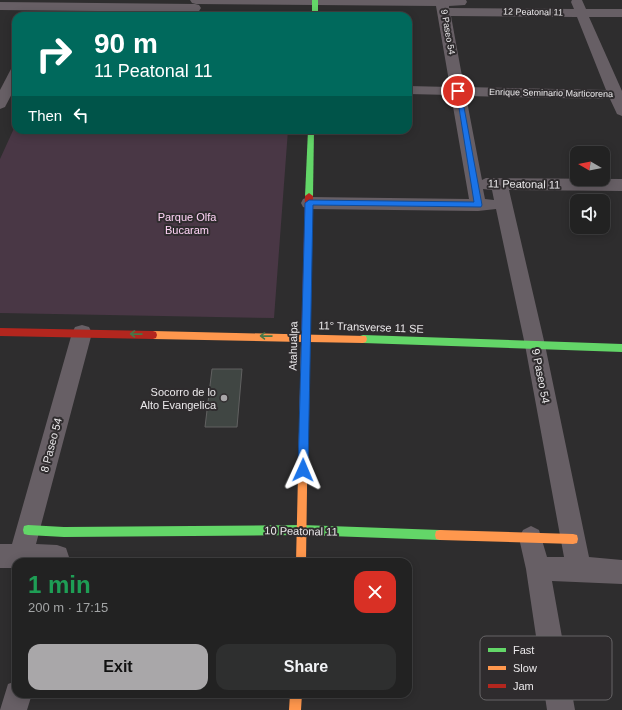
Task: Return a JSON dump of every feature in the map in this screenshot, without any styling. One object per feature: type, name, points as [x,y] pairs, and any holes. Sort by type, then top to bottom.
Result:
[{"type":"street","points":[[576,0],[619,95],[622,111]]},
{"type":"street","points":[[315,1],[315,12]]},
{"type":"street","name":"12 Peatonal 11","points":[[0,6],[48,7],[170,4],[195,6],[315,1],[443,7],[461,5],[581,13],[622,13]]},
{"type":"street","name":"9 Paseo 54","points":[[443,7],[478,205]]},
{"type":"street","points":[[0,104],[11,78]]},
{"type":"street","name":"Enrique Seminario Marticorena","points":[[412,90],[619,95]]},
{"type":"street","name":"Atahualpa","points":[[301,558],[305,337],[312,134]]},
{"type":"street","name":"11 Peatonal 11","points":[[474,184],[622,185]]},
{"type":"street","name":"9 Paseo 54","points":[[499,184],[535,345],[579,569]]},
{"type":"street","name":"11 Peatonal 11","points":[[309,203],[504,205]]},
{"type":"street","name":"11° Transverse 11 SE","points":[[0,332],[305,337],[622,348]]},
{"type":"street","name":"8 Paseo 54","points":[[11,556],[28,530],[82,333]]},
{"type":"street","name":"10 Peatonal 11","points":[[28,530],[64,532],[302,530],[531,538],[573,538]]},
{"type":"street","points":[[57,558],[64,532]]},
{"type":"street","points":[[531,538],[538,569],[549,636]]},
{"type":"street","points":[[11,556],[34,558]]},
{"type":"street","points":[[538,569],[579,569],[622,572]]},
{"type":"street","points":[[13,710],[17,698]]},
{"type":"street","points":[[295,710],[296,698]]},
{"type":"street","points":[[559,700],[561,710]]},
{"type":"green space","name":"Parque Olfa Bucaram","points":[[12,133],[12,134],[288,134],[274,318],[0,313],[0,159]]},
{"type":"building","name":"Socorro de lo Alto Evangelica","points":[[212,369],[242,369],[237,427],[205,427]]},
{"type":"traffic: fast","points":[[315,0],[315,12]]},
{"type":"traffic: fast","points":[[309,196],[311,134]]},
{"type":"traffic: fast","points":[[363,339],[622,348]]},
{"type":"traffic: fast","points":[[28,530],[64,532],[302,530],[440,535]]},
{"type":"traffic: slow","points":[[153,335],[363,339]]},
{"type":"traffic: slow","points":[[301,558],[305,344]]},
{"type":"traffic: slow","points":[[440,535],[573,539]]},
{"type":"traffic: slow","points":[[295,710],[296,698]]},
{"type":"traffic: jam","points":[[305,344],[309,196]]},
{"type":"traffic: jam","points":[[0,332],[153,335]]},
{"type":"place","name":"Socorro de lo Alto Evangelica","points":[[224,398]]},
{"type":"route","points":[[303,470],[309,203],[478,205],[458,91]]}]
